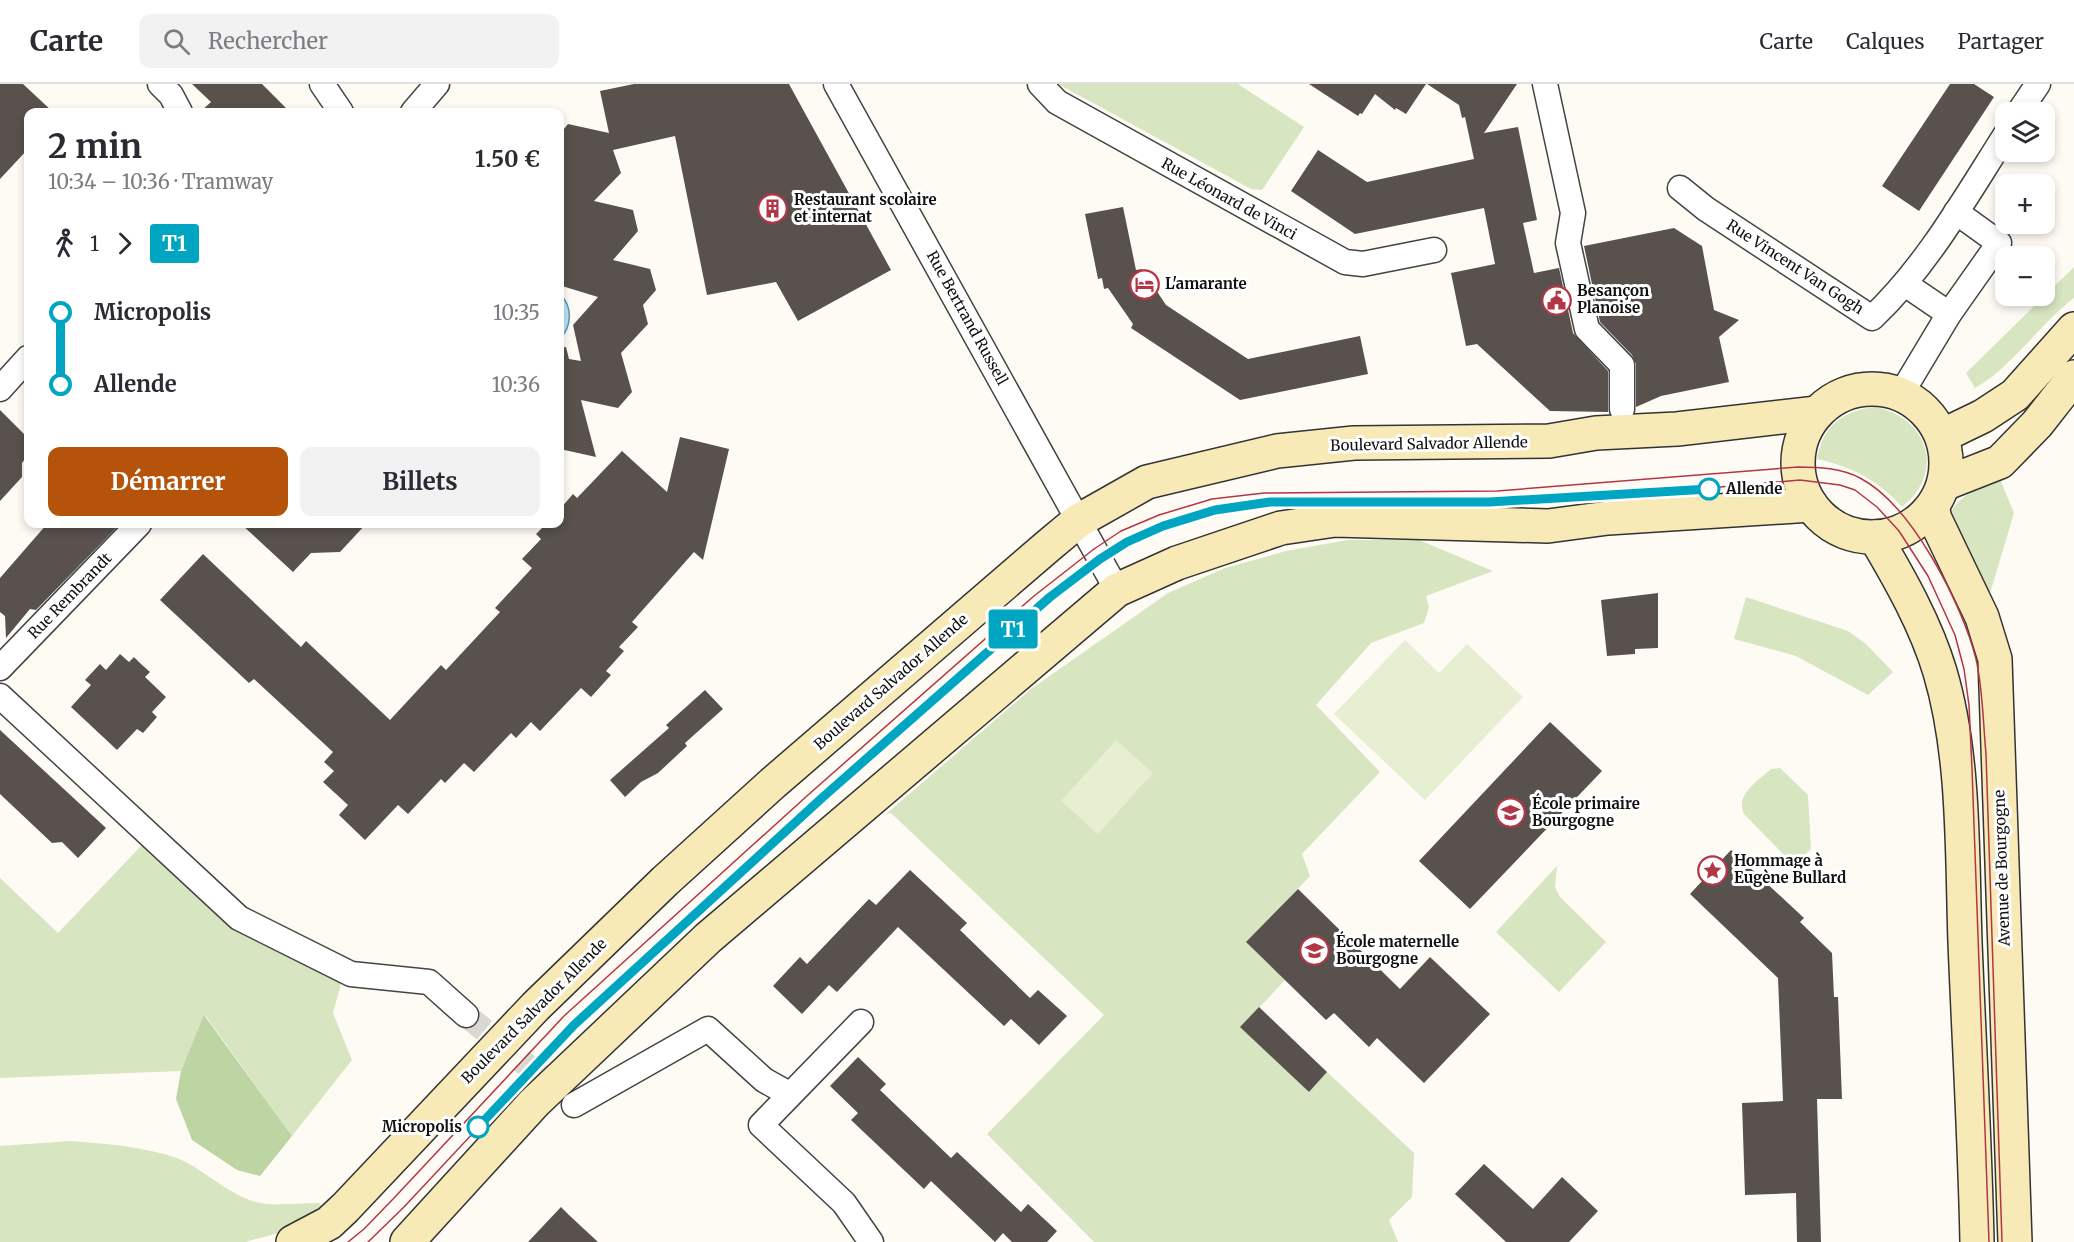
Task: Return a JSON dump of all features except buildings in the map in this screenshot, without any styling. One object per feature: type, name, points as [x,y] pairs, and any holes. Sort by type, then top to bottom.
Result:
[{"type":"street","points":[[160,84],[171,95],[178,108]]},
{"type":"street","points":[[322,84],[337,108]]},
{"type":"street","points":[[416,108],[437,84]]},
{"type":"street","name":"Rue Bertrand Russell","points":[[836,84],[1117,591]]},
{"type":"street","name":"Rue Léonard de Vinci","points":[[1041,84],[1057,102],[1345,262],[1363,264],[1434,250]]},
{"type":"street","points":[[1545,84],[1573,213],[1568,243],[1587,329],[1622,365],[1622,409]]},
{"type":"street","name":"Rue Vincent Van Gogh","points":[[1680,188],[1706,209],[1872,318],[1905,284],[1956,212],[1995,151]]},
{"type":"street","points":[[1901,394],[1949,314],[1999,243],[1956,212]]},
{"type":"street","points":[[1905,284],[1949,314]]},
{"type":"street","points":[[1941,433],[1952,431],[1983,416],[2014,395],[2074,329]]},
{"type":"street","points":[[2,386],[24,362]]},
{"type":"street","points":[[1938,495],[1946,458],[1941,433],[1924,410],[1901,394],[1879,389],[1856,390],[1835,399],[1817,413],[1806,430],[1799,448],[1798,467],[1800,480],[1811,505],[1828,523],[1851,534],[1888,536],[1911,527],[1938,495],[2000,462],[2037,424],[2074,377]]},
{"type":"street","name":"Boulevard Salvador Allende","points":[[293,1242],[329,1223],[345,1208],[536,1006],[664,881],[773,783],[1078,521],[1146,482],[1277,451],[1354,443],[1549,441],[1596,433],[1677,429],[1817,413]]},
{"type":"street","name":"Avenue de Bourgogne","points":[[1938,495],[1935,519],[1982,617],[1995,659],[2015,1242]]},
{"type":"street","points":[[407,1242],[527,1111],[708,938],[1117,591],[1177,563],[1281,528],[1335,519],[1548,526],[1608,518],[1811,505]]},
{"type":"street","name":"Rue Rembrandt","points":[[0,668],[135,528]]},
{"type":"street","points":[[1875,537],[1896,572],[1933,650],[1941,674],[1953,734],[1961,819],[1977,1242]]},
{"type":"street","points":[[0,696],[239,918],[351,974],[429,982],[466,1015]]},
{"type":"street","points":[[861,1022],[761,1125],[844,1203],[871,1242]]},
{"type":"street","points":[[574,1105],[708,1029],[764,1080],[789,1094]]},
{"type":"green space","points":[[1058,84],[1238,84],[1304,127],[1262,190],[1251,189]]},
{"type":"green space","points":[[2074,267],[2074,298],[2000,370],[1975,388],[1966,373],[2034,306],[2055,306],[2055,286]]},
{"type":"green space","points":[[1876,407],[1894,413],[1908,422],[1919,435],[1925,448],[1927,463],[1924,479],[1916,493],[1902,507],[1884,489],[1864,476],[1842,466],[1817,459],[1824,437],[1836,422],[1854,412]]},
{"type":"green space","points":[[2000,479],[2014,513],[1988,600],[1950,514],[1959,501]]},
{"type":"green space","points":[[1348,540],[1419,540],[1493,571],[1426,596],[1429,607],[1424,623],[1371,643],[1316,705],[1380,772],[1302,854],[1310,876],[1247,942],[1285,980],[1241,1027],[1309,1092],[1327,1072],[1414,1153],[1412,1197],[1389,1220],[1398,1242],[1094,1242],[987,1134],[1104,1015],[891,813],[886,814],[1031,689],[1168,593],[1225,568],[1286,551]]},
{"type":"green space","points":[[1746,597],[1848,631],[1866,644],[1893,672],[1868,695],[1796,656],[1734,639]]},
{"type":"green space","points":[[1405,640],[1439,673],[1467,644],[1523,697],[1425,800],[1334,714]]},
{"type":"green space","points":[[1116,740],[1153,773],[1098,834],[1061,801]]},
{"type":"green space","points":[[1780,768],[1808,795],[1811,849],[1794,865],[1744,814],[1742,807],[1749,788],[1771,769]]},
{"type":"green space","points":[[142,845],[214,909],[342,980],[333,1013],[352,1060],[292,1136],[205,1015],[181,1071],[0,1078],[0,878],[58,933]]},
{"type":"green space","points":[[1557,866],[1555,887],[1560,897],[1606,942],[1559,992],[1496,932]]},
{"type":"green space","points":[[204,1015],[292,1136],[260,1176],[237,1170],[192,1140],[176,1099],[181,1071]]},
{"type":"green space","points":[[70,1141],[125,1146],[179,1159],[229,1190],[260,1203],[319,1203],[324,1207],[290,1230],[245,1242],[0,1242],[0,1146]]},
{"type":"water","points":[[564,299],[569,311],[564,334]]},
{"type":"tunnel","points":[[466,1015],[564,1096]]},
{"type":"tram line","points":[[348,1242],[394,1198],[564,1016],[808,795],[1034,596],[1121,531],[1159,515],[1212,499],[1264,493],[1497,491],[1798,467],[1830,469],[1860,478],[1879,491],[1898,510],[1916,533],[1947,585],[1976,659],[1986,754],[2002,1242]]},
{"type":"tram line","points":[[368,1242],[404,1207],[574,1025],[823,797],[1050,597],[1099,559],[1127,542],[1163,526],[1215,510],[1270,502],[1489,502],[1652,493],[1800,480],[1840,485],[1855,490],[1877,507],[1899,531],[1928,576],[1955,635],[1964,669],[1969,705],[1972,769],[1989,1242]]},
{"type":"tram line","name":"T1","points":[[478,1127],[574,1025],[823,797],[1050,597],[1100,559],[1127,542],[1163,526],[1215,510],[1270,502],[1489,502],[1709,489]]},
{"type":"place","name":"Restaurant scolaire et internat","points":[[773,209]]},
{"type":"place","name":"L'amarante","points":[[1144,284]]},
{"type":"place","name":"Besançon Planoise","points":[[1556,300]]},
{"type":"place","name":"Allende","points":[[1709,489]]},
{"type":"place","name":"École primaire Bourgogne","points":[[1511,813]]},
{"type":"place","name":"Hommage à Eugène Bullard","points":[[1713,870]]},
{"type":"place","name":"École maternelle Bourgogne","points":[[1315,951]]},
{"type":"place","name":"Micropolis","points":[[478,1127]]}]
